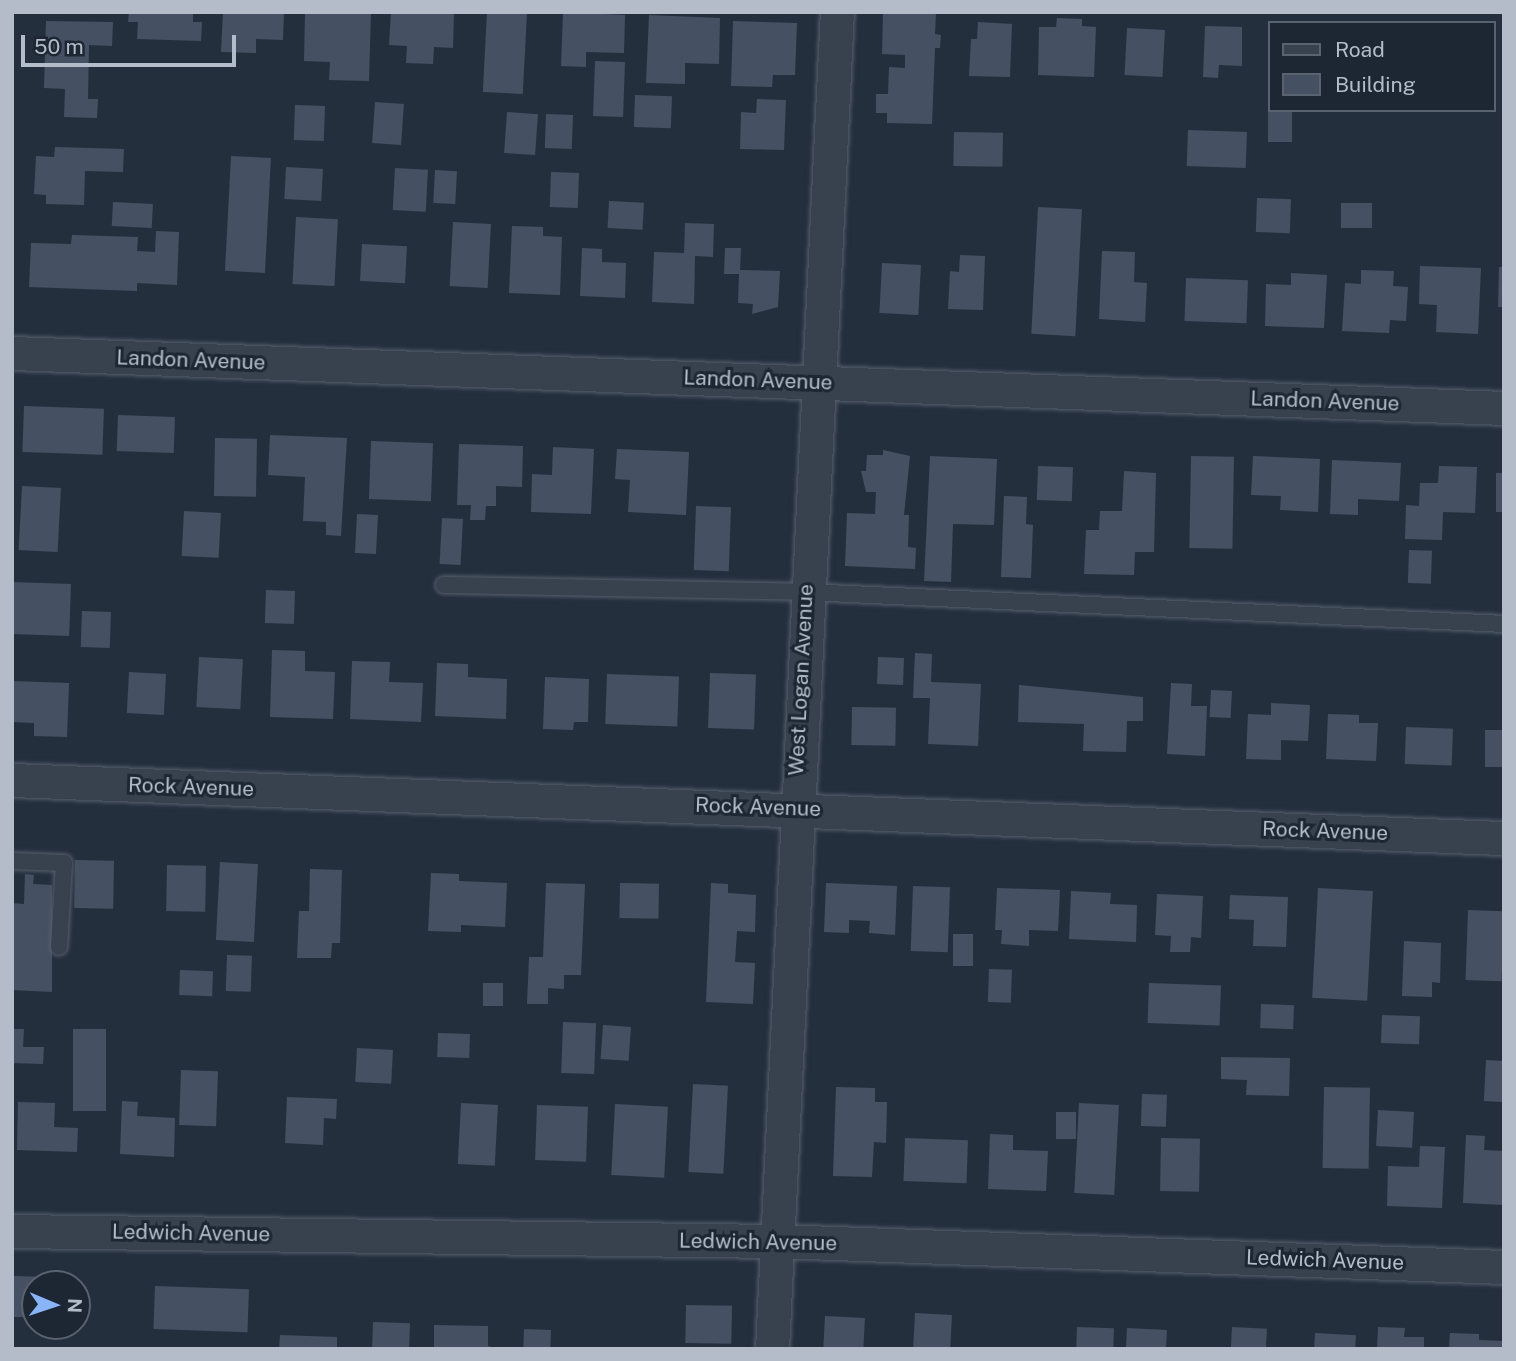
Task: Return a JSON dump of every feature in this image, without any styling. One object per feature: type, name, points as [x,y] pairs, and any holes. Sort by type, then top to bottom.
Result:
[{"type":"street","name":"West Logan Avenue","points":[[772,1349],[795,809],[837,12]]},
{"type":"street","name":"Landon Avenue","points":[[12,354],[1504,408]]},
{"type":"street","name":"Rock Avenue","points":[[12,780],[1504,838]]},
{"type":"street","name":"Ledwich Avenue","points":[[12,1231],[778,1241],[1504,1266]]},
{"type":"lane","points":[[444,585],[806,592],[1504,624]]},
{"type":"lane","points":[[12,861],[64,863],[59,947]]},
{"type":"building","points":[[129,12],[193,12],[193,22],[202,22],[201,41],[137,39],[138,22],[128,22]]},
{"type":"building","points":[[223,12],[284,12],[283,40],[256,39],[256,53],[221,52]]},
{"type":"building","points":[[305,12],[371,12],[369,81],[329,80],[330,62],[304,61]]},
{"type":"building","points":[[391,12],[454,12],[453,48],[434,47],[433,64],[406,63],[407,46],[389,45]]},
{"type":"building","points":[[487,12],[527,14],[523,94],[483,92]]},
{"type":"building","points":[[563,12],[625,15],[624,53],[586,52],[586,67],[561,66]]},
{"type":"building","points":[[883,12],[936,13],[935,34],[941,35],[940,48],[935,48],[932,124],[887,123],[887,113],[876,113],[876,94],[888,94],[889,67],[905,68],[905,55],[882,54]]},
{"type":"building","points":[[649,15],[720,18],[719,64],[685,63],[685,84],[646,83]]},
{"type":"building","points":[[1057,18],[1082,19],[1082,26],[1096,27],[1094,77],[1038,75],[1039,27],[1056,27]]},
{"type":"building","points":[[46,21],[113,22],[112,46],[89,45],[88,99],[98,99],[97,118],[64,117],[65,89],[44,88]]},
{"type":"building","points":[[733,21],[797,23],[795,75],[773,75],[772,87],[731,86]]},
{"type":"building","points":[[978,22],[1012,24],[1010,77],[969,76],[971,39],[977,39]]},
{"type":"building","points":[[1205,26],[1242,27],[1242,66],[1219,65],[1218,78],[1203,77]]},
{"type":"building","points":[[1127,28],[1165,30],[1162,77],[1125,75]]},
{"type":"building","points":[[595,61],[625,62],[623,117],[593,116]]},
{"type":"building","points":[[635,95],[672,96],[671,128],[634,127]]},
{"type":"building","points":[[757,99],[786,100],[784,150],[740,149],[741,112],[756,113]]},
{"type":"building","points":[[375,102],[404,104],[401,145],[372,143]]},
{"type":"building","points":[[295,105],[325,106],[324,141],[294,140]]},
{"type":"building","points":[[507,112],[538,114],[535,155],[504,153]]},
{"type":"building","points":[[1268,112],[1292,112],[1292,142],[1268,142]]},
{"type":"building","points":[[546,114],[573,115],[572,149],[545,148]]},
{"type":"building","points":[[1188,130],[1247,132],[1246,168],[1187,166]]},
{"type":"building","points":[[954,132],[1003,133],[1002,167],[953,166]]},
{"type":"building","points":[[55,147],[124,149],[123,172],[85,171],[84,205],[46,204],[46,195],[34,194],[36,156],[54,157]]},
{"type":"building","points":[[231,156],[271,158],[265,273],[225,271]]},
{"type":"building","points":[[286,167],[323,169],[321,201],[284,199]]},
{"type":"building","points":[[395,168],[428,170],[426,212],[393,210]]},
{"type":"building","points":[[435,170],[457,171],[455,204],[433,203]]},
{"type":"building","points":[[551,172],[579,173],[578,208],[550,207]]},
{"type":"building","points":[[1257,198],[1291,199],[1290,233],[1256,232]]},
{"type":"building","points":[[609,201],[644,203],[643,230],[608,228]]},
{"type":"building","points":[[113,202],[153,204],[152,228],[112,226]]},
{"type":"building","points":[[1341,203],[1372,203],[1372,228],[1341,228]]},
{"type":"building","points":[[1038,207],[1082,209],[1075,336],[1031,334]]},
{"type":"building","points":[[296,217],[338,219],[334,286],[292,284]]},
{"type":"building","points":[[453,222],[491,224],[488,288],[450,286]]},
{"type":"building","points":[[685,223],[714,224],[713,257],[695,256],[694,304],[652,302],[654,252],[684,253]]},
{"type":"building","points":[[512,226],[543,227],[543,236],[562,237],[560,295],[509,293]]},
{"type":"building","points":[[156,231],[179,232],[177,285],[137,283],[137,291],[29,287],[31,243],[71,244],[72,235],[138,237],[137,251],[155,252]]},
{"type":"building","points":[[362,244],[407,246],[405,283],[360,281]]},
{"type":"building","points":[[582,248],[602,249],[602,262],[626,263],[625,298],[580,296]]},
{"type":"building","points":[[725,248],[741,248],[740,270],[780,271],[778,307],[752,314],[753,304],[738,303],[739,274],[724,274]]},
{"type":"building","points":[[1102,251],[1135,252],[1134,282],[1147,283],[1145,322],[1099,319]]},
{"type":"building","points":[[960,255],[985,256],[983,310],[948,309],[950,271],[959,272]]},
{"type":"building","points":[[882,263],[921,265],[918,315],[879,313]]},
{"type":"building","points":[[1420,266],[1481,268],[1478,334],[1436,332],[1437,305],[1419,304]]},
{"type":"building","points":[[1499,267],[1504,267],[1504,307],[1498,307]]},
{"type":"building","points":[[1361,270],[1394,271],[1393,286],[1408,287],[1406,321],[1390,320],[1389,333],[1342,331],[1345,283],[1361,284]]},
{"type":"building","points":[[1291,273],[1327,275],[1324,328],[1265,326],[1266,284],[1291,285]]},
{"type":"building","points":[[1186,278],[1248,280],[1246,323],[1184,321]]},
{"type":"building","points":[[24,406],[104,409],[102,455],[22,452]]},
{"type":"building","points":[[118,415],[175,417],[174,453],[117,451]]},
{"type":"building","points":[[270,435],[347,438],[341,536],[326,535],[326,522],[303,521],[305,477],[268,475]]},
{"type":"building","points":[[215,438],[257,439],[256,497],[214,496]]},
{"type":"building","points":[[371,441],[433,443],[431,501],[369,499]]},
{"type":"building","points":[[459,444],[523,446],[522,487],[496,486],[496,506],[486,506],[485,520],[470,520],[471,505],[457,505]]},
{"type":"building","points":[[553,447],[594,449],[591,514],[531,512],[532,474],[552,475]]},
{"type":"building","points":[[617,449],[689,452],[686,515],[628,512],[630,480],[615,479]]},
{"type":"building","points":[[883,450],[910,456],[904,515],[909,515],[908,547],[916,548],[915,569],[845,566],[847,513],[875,514],[876,492],[866,492],[861,471],[866,471],[867,455],[883,455]]},
{"type":"building","points":[[930,456],[997,459],[994,525],[953,524],[951,582],[924,581]]},
{"type":"building","points":[[1191,456],[1234,457],[1232,549],[1189,548]]},
{"type":"building","points":[[1253,456],[1320,459],[1318,512],[1280,510],[1281,496],[1251,495]]},
{"type":"building","points":[[1332,460],[1401,463],[1399,501],[1358,499],[1358,515],[1330,514]]},
{"type":"building","points":[[1038,466],[1073,467],[1072,501],[1037,500]]},
{"type":"building","points":[[1439,466],[1477,467],[1475,513],[1443,512],[1442,540],[1405,539],[1406,505],[1419,506],[1420,483],[1438,483]]},
{"type":"building","points":[[1124,471],[1156,473],[1154,552],[1135,552],[1134,575],[1084,574],[1086,530],[1099,530],[1100,511],[1122,511]]},
{"type":"building","points":[[1496,473],[1504,473],[1504,512],[1496,512]]},
{"type":"building","points":[[22,486],[61,488],[58,552],[19,550]]},
{"type":"building","points":[[1004,496],[1027,497],[1026,524],[1033,525],[1031,578],[1001,577]]},
{"type":"building","points":[[696,506],[731,507],[729,571],[694,570]]},
{"type":"building","points":[[184,511],[221,513],[219,558],[182,556]]},
{"type":"building","points":[[357,514],[378,515],[376,554],[355,553]]},
{"type":"building","points":[[442,518],[463,519],[461,565],[440,564]]},
{"type":"building","points":[[1409,550],[1432,551],[1431,584],[1408,583]]},
{"type":"building","points":[[12,582],[71,584],[69,636],[12,634]]},
{"type":"building","points":[[266,590],[295,591],[294,624],[265,623]]},
{"type":"building","points":[[82,611],[111,612],[110,648],[81,647]]},
{"type":"building","points":[[272,650],[305,651],[305,671],[335,672],[333,719],[270,717]]},
{"type":"building","points":[[915,653],[932,654],[931,682],[981,684],[978,746],[928,744],[930,698],[913,698]]},
{"type":"building","points":[[199,657],[243,659],[240,709],[196,707]]},
{"type":"building","points":[[878,657],[904,658],[903,685],[877,684]]},
{"type":"building","points":[[352,661],[390,662],[389,682],[423,683],[421,722],[350,719]]},
{"type":"building","points":[[437,663],[468,664],[468,677],[507,679],[506,719],[435,716]]},
{"type":"building","points":[[129,672],[166,674],[164,715],[127,713]]},
{"type":"building","points":[[710,673],[756,675],[754,730],[708,728]]},
{"type":"building","points":[[607,674],[679,677],[677,726],[605,724]]},
{"type":"building","points":[[545,677],[589,679],[588,722],[574,722],[573,730],[543,729]]},
{"type":"building","points":[[12,681],[69,683],[67,737],[34,736],[34,723],[12,722]]},
{"type":"building","points":[[1171,683],[1192,684],[1191,706],[1207,706],[1205,756],[1167,754]]},
{"type":"building","points":[[1019,685],[1143,697],[1143,721],[1127,721],[1126,752],[1083,751],[1084,724],[1018,722]]},
{"type":"building","points":[[1211,690],[1232,691],[1231,718],[1210,717]]},
{"type":"building","points":[[1271,703],[1310,705],[1308,741],[1281,740],[1281,760],[1246,759],[1248,714],[1271,715]]},
{"type":"building","points":[[852,707],[896,708],[895,746],[851,745]]},
{"type":"building","points":[[1328,714],[1359,715],[1359,723],[1378,723],[1376,761],[1326,759]]},
{"type":"building","points":[[1406,727],[1453,729],[1452,766],[1405,764]]},
{"type":"building","points":[[1485,730],[1504,730],[1504,767],[1485,767]]},
{"type":"building","points":[[75,860],[114,861],[113,909],[74,908]]},
{"type":"building","points":[[220,862],[258,864],[254,942],[216,940]]},
{"type":"building","points":[[167,865],[206,866],[205,912],[166,911]]},
{"type":"building","points":[[310,869],[342,870],[340,943],[332,943],[331,958],[297,958],[299,911],[309,911]]},
{"type":"building","points":[[431,873],[459,874],[459,881],[507,883],[505,927],[461,925],[461,932],[428,931]]},
{"type":"building","points":[[25,874],[34,875],[33,884],[52,885],[52,992],[12,990],[12,903],[24,904]]},
{"type":"building","points":[[546,883],[585,884],[581,975],[564,975],[564,989],[548,988],[548,1004],[527,1004],[529,957],[543,957]]},
{"type":"building","points":[[620,883],[659,884],[658,919],[619,918]]},
{"type":"building","points":[[711,883],[728,884],[728,893],[756,895],[755,932],[737,931],[735,962],[755,963],[753,1004],[706,1002]]},
{"type":"building","points":[[826,883],[897,886],[895,935],[869,933],[870,921],[849,920],[849,933],[824,932]]},
{"type":"building","points":[[913,886],[950,887],[948,952],[911,951]]},
{"type":"building","points":[[997,888],[1060,890],[1058,931],[1029,930],[1029,946],[1001,944],[1002,930],[995,930]]},
{"type":"building","points":[[1318,888],[1373,891],[1367,1001],[1312,998]]},
{"type":"building","points":[[1071,891],[1111,893],[1110,904],[1137,905],[1136,942],[1069,939]]},
{"type":"building","points":[[1157,894],[1203,896],[1201,938],[1191,937],[1190,952],[1170,952],[1171,936],[1155,935]]},
{"type":"building","points":[[1230,895],[1288,897],[1286,947],[1253,946],[1254,920],[1229,919]]},
{"type":"building","points":[[1468,910],[1504,911],[1502,981],[1466,980]]},
{"type":"building","points":[[953,934],[973,934],[973,966],[953,966]]},
{"type":"building","points":[[1404,941],[1441,943],[1440,983],[1432,982],[1432,997],[1402,996]]},
{"type":"building","points":[[227,955],[252,956],[251,992],[226,991]]},
{"type":"building","points":[[989,969],[1012,970],[1011,1003],[988,1002]]},
{"type":"building","points":[[180,970],[213,971],[212,996],[179,995]]},
{"type":"building","points":[[483,983],[503,983],[503,1006],[483,1006]]},
{"type":"building","points":[[1149,983],[1221,986],[1220,1025],[1148,1023]]},
{"type":"building","points":[[1261,1004],[1294,1005],[1293,1029],[1260,1028]]},
{"type":"building","points":[[1382,1015],[1420,1016],[1419,1044],[1381,1043]]},
{"type":"building","points":[[563,1022],[596,1023],[594,1074],[561,1073]]},
{"type":"building","points":[[603,1025],[631,1027],[629,1061],[601,1059]]},
{"type":"building","points":[[12,1029],[24,1029],[23,1047],[44,1047],[43,1064],[12,1063]]},
{"type":"building","points":[[73,1029],[106,1029],[106,1111],[73,1111]]},
{"type":"building","points":[[438,1033],[470,1034],[469,1058],[437,1057]]},
{"type":"building","points":[[357,1048],[393,1050],[391,1084],[355,1082]]},
{"type":"building","points":[[1221,1057],[1290,1058],[1289,1096],[1246,1095],[1247,1080],[1221,1079]]},
{"type":"building","points":[[1486,1060],[1504,1061],[1502,1102],[1484,1101]]},
{"type":"building","points":[[181,1070],[218,1071],[216,1126],[179,1125]]},
{"type":"building","points":[[693,1084],[728,1086],[723,1174],[688,1172]]},
{"type":"building","points":[[836,1087],[875,1088],[875,1102],[887,1102],[886,1143],[874,1142],[872,1177],[833,1176]]},
{"type":"building","points":[[1324,1087],[1370,1088],[1369,1169],[1323,1168]]},
{"type":"building","points":[[1142,1094],[1167,1095],[1166,1127],[1141,1126]]},
{"type":"building","points":[[287,1097],[337,1099],[336,1119],[324,1118],[323,1145],[285,1143]]},
{"type":"building","points":[[122,1101],[138,1102],[137,1116],[175,1118],[174,1157],[120,1154]]},
{"type":"building","points":[[18,1102],[55,1103],[54,1127],[78,1128],[77,1152],[17,1150]]},
{"type":"building","points":[[461,1103],[498,1105],[495,1166],[458,1164]]},
{"type":"building","points":[[1079,1103],[1119,1105],[1114,1195],[1074,1193]]},
{"type":"building","points":[[615,1104],[668,1107],[664,1178],[611,1175]]},
{"type":"building","points":[[537,1105],[588,1107],[586,1162],[535,1160]]},
{"type":"building","points":[[1378,1110],[1414,1112],[1412,1148],[1376,1146]]},
{"type":"building","points":[[1056,1112],[1076,1112],[1076,1139],[1056,1139]]},
{"type":"building","points":[[990,1134],[1013,1135],[1013,1150],[1048,1151],[1046,1191],[988,1189]]},
{"type":"building","points":[[1466,1135],[1485,1136],[1484,1150],[1504,1151],[1504,1205],[1463,1203]]},
{"type":"building","points":[[905,1138],[968,1140],[966,1183],[903,1181]]},
{"type":"building","points":[[1161,1138],[1200,1139],[1199,1192],[1160,1191]]},
{"type":"building","points":[[1420,1146],[1445,1147],[1442,1208],[1387,1206],[1388,1166],[1419,1167]]},
{"type":"building","points":[[12,1276],[21,1276],[21,1317],[12,1317]]},
{"type":"building","points":[[155,1286],[249,1289],[247,1332],[153,1329]]},
{"type":"building","points":[[686,1305],[732,1306],[731,1344],[685,1343]]},
{"type":"building","points":[[915,1313],[952,1315],[950,1349],[913,1349]]},
{"type":"building","points":[[825,1316],[865,1318],[863,1349],[823,1349]]},
{"type":"building","points":[[373,1322],[410,1323],[409,1349],[372,1349]]},
{"type":"building","points":[[434,1325],[488,1326],[488,1346],[499,1349],[434,1349]]},
{"type":"building","points":[[1077,1327],[1114,1328],[1113,1349],[1076,1349]]},
{"type":"building","points":[[1232,1327],[1267,1329],[1266,1349],[1231,1349]]},
{"type":"building","points":[[1378,1327],[1405,1328],[1404,1337],[1424,1337],[1424,1349],[1377,1349]]},
{"type":"building","points":[[1127,1328],[1167,1330],[1166,1349],[1126,1349]]},
{"type":"building","points":[[524,1329],[551,1330],[550,1349],[523,1349]]},
{"type":"building","points":[[1315,1333],[1356,1335],[1355,1349],[1314,1349]]},
{"type":"building","points":[[1450,1333],[1479,1334],[1479,1340],[1504,1341],[1504,1349],[1449,1349]]},
{"type":"building","points":[[280,1335],[337,1337],[337,1349],[279,1349]]}]
